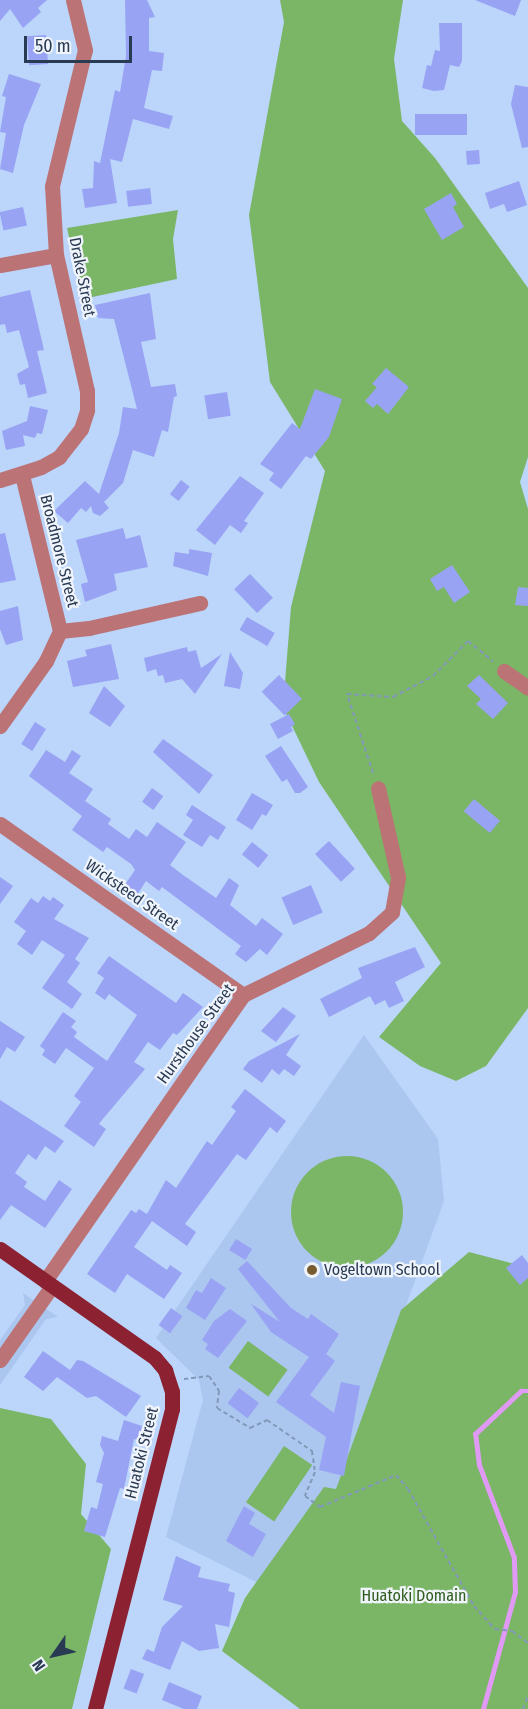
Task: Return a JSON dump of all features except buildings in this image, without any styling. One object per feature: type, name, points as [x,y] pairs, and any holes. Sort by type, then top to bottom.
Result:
[{"type":"main road","points":[[0,1249],[153,1357],[169,1380]]},
{"type":"main road","name":"Huatoki Street","points":[[95,1709],[172,1409],[169,1380]]},
{"type":"street","name":"Drake Street","points":[[0,480],[22,475],[59,457],[81,429],[87,410],[87,391],[57,255],[52,186],[85,50],[73,0]]},
{"type":"street","points":[[0,265],[57,255]]},
{"type":"street","name":"Broadmore Street","points":[[0,726],[53,650],[60,631],[22,475]]},
{"type":"street","points":[[60,631],[80,630],[200,603]]},
{"type":"street","points":[[499,666],[528,688]]},
{"type":"street","name":"Hursthouse Street","points":[[0,1360],[49,1283],[243,995],[369,933],[392,912],[398,877],[378,788]]},
{"type":"street","name":"Wicksteed Street","points":[[0,824],[243,995]]},
{"type":"path","points":[[378,788],[347,694],[393,696],[433,676],[468,641],[499,666]]},
{"type":"path","points":[[169,1380],[209,1376],[219,1391],[217,1407],[250,1428],[267,1420],[312,1450],[315,1472],[305,1496],[320,1507],[396,1475],[408,1488],[474,1606],[495,1629],[512,1631],[528,1643]]},
{"type":"path","points":[[523,1709],[528,1696]]},
{"type":"shaded area","name":"Vogeltown School","points":[[364,1035],[438,1139],[444,1201],[341,1484],[291,1599],[166,1537],[203,1400],[199,1380],[156,1338]]},
{"type":"shaded area","points":[[23,1293],[58,1317],[46,1319],[0,1385],[0,1340],[25,1305]]},
{"type":"green space","points":[[280,0],[403,0],[394,59],[402,121],[435,158],[528,288],[528,457],[520,482],[528,509],[528,1008],[486,1066],[456,1081],[420,1066],[379,1037],[441,963],[319,782],[283,707],[291,607],[325,471],[270,382],[249,215],[284,22]]},
{"type":"green space","points":[[178,210],[173,239],[177,279],[83,299],[67,228]]},
{"type":"green space","points":[[347,1156],[368,1161],[386,1173],[398,1191],[403,1212],[398,1233],[386,1251],[368,1263],[347,1268],[326,1263],[308,1251],[296,1233],[291,1212],[296,1191],[308,1173],[326,1161]]},
{"type":"green space","name":"Huatoki Domain","points":[[469,1252],[526,1267],[528,1272],[528,1709],[300,1709],[222,1651],[245,1598],[324,1487],[336,1489],[401,1310]]},
{"type":"green space","points":[[248,1341],[288,1370],[268,1396],[229,1368]]},
{"type":"green space","points":[[0,1408],[51,1419],[86,1464],[81,1514],[111,1549],[72,1709],[0,1709]]},
{"type":"green space","points":[[284,1446],[312,1465],[274,1521],[246,1502]]},
{"type":"waterway","points":[[483,1709],[515,1592],[514,1558],[479,1465],[475,1434],[521,1391],[528,1391]]},
{"type":"place","name":"Vogeltown School","points":[[312,1270]]}]
